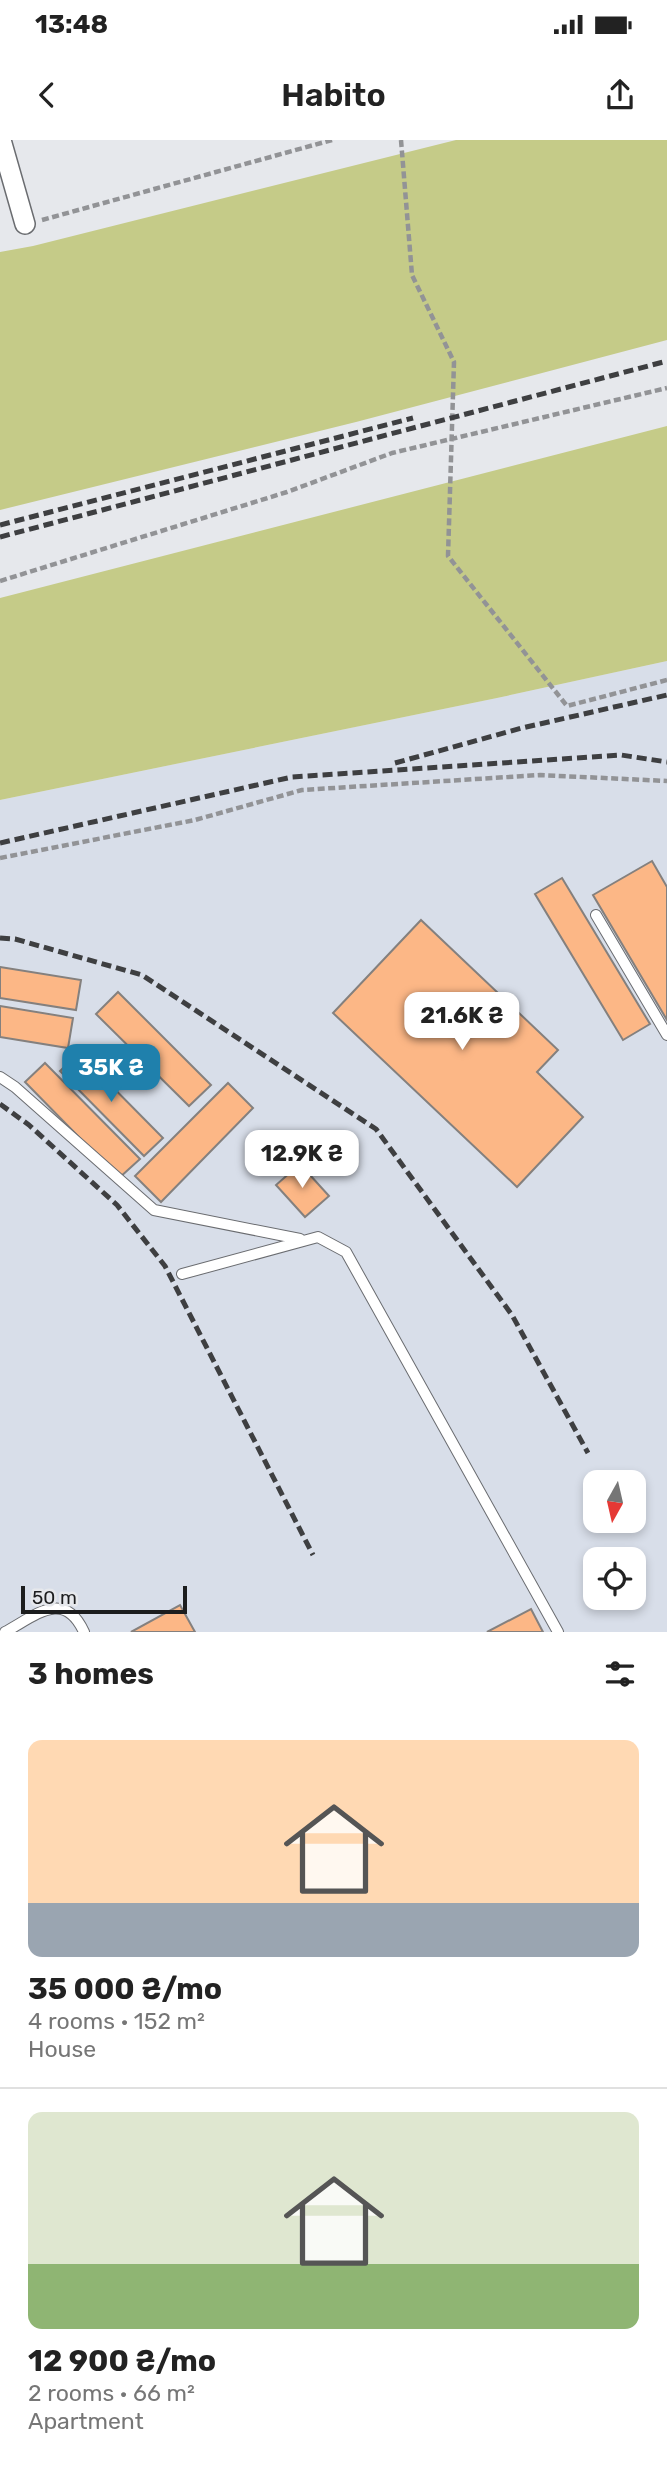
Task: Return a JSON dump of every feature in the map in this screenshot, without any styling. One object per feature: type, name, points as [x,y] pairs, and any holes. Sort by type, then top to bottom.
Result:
[{"type":"street","points":[[1,140],[25,224]]},
{"type":"lane","points":[[596,915],[667,1035]]},
{"type":"lane","points":[[0,1077],[16,1087],[154,1210],[303,1240]]},
{"type":"lane","points":[[182,1274],[318,1237],[346,1252],[558,1632]]},
{"type":"lane","points":[[5,1632],[50,1607],[67,1610],[78,1619],[84,1632]]},
{"type":"path","points":[[25,224],[332,140]]},
{"type":"path","points":[[401,140],[412,275],[454,362],[448,556],[567,706],[667,680]]},
{"type":"path","points":[[0,581],[287,492],[392,453],[667,388]]},
{"type":"path","points":[[0,858],[195,820],[302,790],[540,775],[667,781]]},
{"type":"shaded area","points":[[667,661],[667,1632],[0,1632],[0,800]]},
{"type":"green space","points":[[456,140],[667,140],[667,340],[356,422],[0,510],[0,252]]},
{"type":"green space","points":[[667,426],[667,661],[0,800],[0,598]]},
{"type":"building","points":[[652,861],[667,887],[667,1020],[593,895]]},
{"type":"building","points":[[562,878],[650,1024],[623,1040],[535,894]]},
{"type":"building","points":[[421,920],[558,1050],[537,1072],[583,1117],[517,1187],[333,1013]]},
{"type":"building","points":[[0,967],[81,980],[76,1010],[0,998]]},
{"type":"building","points":[[118,992],[211,1085],[189,1106],[96,1014]]},
{"type":"building","points":[[0,1006],[73,1018],[68,1048],[0,1037]]},
{"type":"building","points":[[79,1053],[163,1138],[144,1156],[60,1071]]},
{"type":"building","points":[[45,1063],[140,1159],[119,1178],[25,1082]]},
{"type":"building","points":[[228,1083],[253,1108],[161,1202],[135,1176]]},
{"type":"building","points":[[300,1164],[329,1196],[305,1217],[276,1185]]},
{"type":"building","points":[[180,1605],[195,1632],[131,1632]]},
{"type":"building","points":[[531,1609],[543,1632],[487,1632]]},
{"type":"railway","points":[[0,537],[667,361]]},
{"type":"railway","points":[[0,525],[413,418]]},
{"type":"railway","points":[[395,763],[522,728],[667,695]]},
{"type":"railway","points":[[0,843],[292,777],[621,755],[667,762]]},
{"type":"railway","points":[[0,938],[15,939],[142,975],[376,1129],[512,1315],[588,1453]]},
{"type":"railway","points":[[0,1104],[29,1125],[117,1205],[165,1266],[313,1555]]}]
